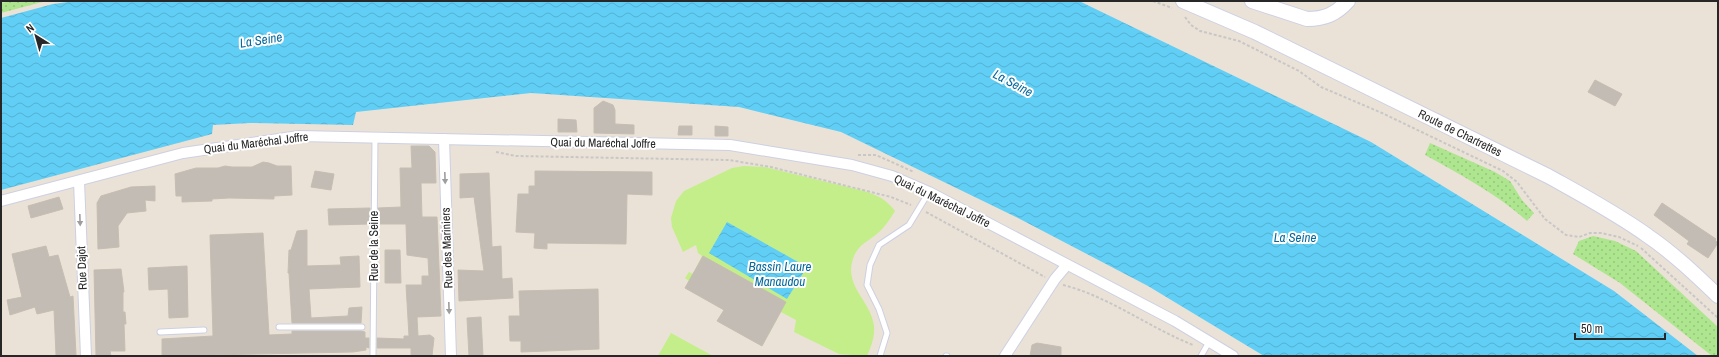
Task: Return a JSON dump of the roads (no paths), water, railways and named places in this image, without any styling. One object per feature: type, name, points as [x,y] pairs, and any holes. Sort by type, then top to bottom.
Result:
[{"type":"main road","points":[[1252,1],[1307,18],[1317,19],[1330,15],[1348,1]]},
{"type":"main road","name":"Route de Chartrettes","points":[[1182,8],[1255,32],[1548,176],[1589,198],[1649,236],[1689,268],[1718,296]]},
{"type":"street","name":"Quai du Maréchal Joffre","points":[[1,201],[183,153],[246,142],[299,136],[730,145],[852,165],[892,176],[929,192],[1066,266],[1174,321],[1207,346],[1233,356]]},
{"type":"street","name":"Rue des Mariniers","points":[[444,139],[451,356]]},
{"type":"street","name":"Rue Dajot","points":[[79,181],[86,356]]},
{"type":"street","points":[[1005,356],[1055,279],[1066,266]]},
{"type":"lane","name":"Rue de la Seine","points":[[373,356],[374,137]]},
{"type":"lane","points":[[880,356],[887,333],[879,309],[866,284],[870,265],[879,245],[909,225],[929,192]]},
{"type":"lane","points":[[279,327],[362,327]]},
{"type":"lane","points":[[160,332],[204,330]]},
{"type":"lane","points":[[1201,356],[1207,346]]},
{"type":"water","name":"La Seine","points":[[76,1],[1079,1],[1371,142],[1614,291],[1698,356],[1264,356],[1148,286],[1018,218],[841,132],[739,107],[531,93],[356,112],[353,125],[250,123],[213,125],[212,134],[1,190],[1,18],[53,4]]},
{"type":"water","name":"Bassin Laure Manaudou","points":[[727,222],[807,267],[787,299],[709,253]]}]
